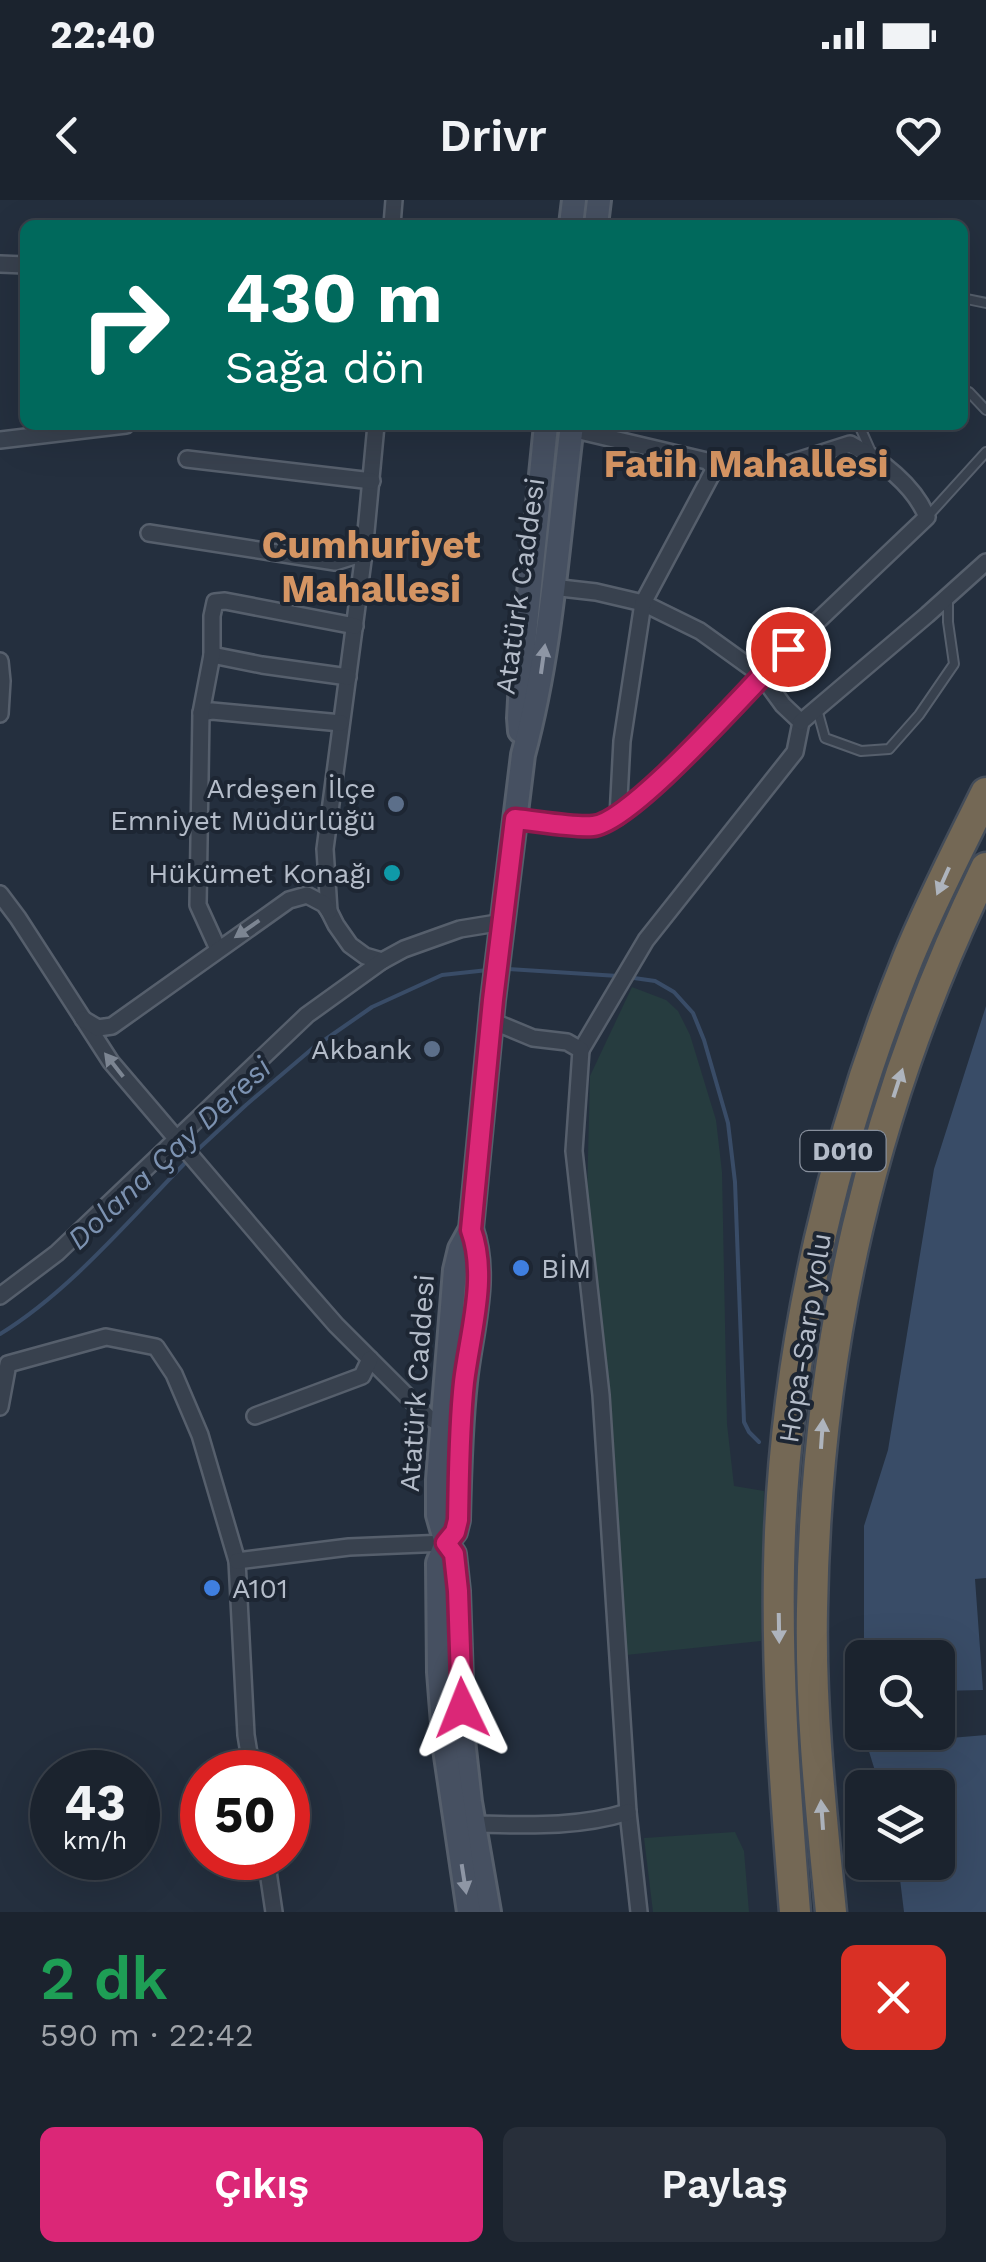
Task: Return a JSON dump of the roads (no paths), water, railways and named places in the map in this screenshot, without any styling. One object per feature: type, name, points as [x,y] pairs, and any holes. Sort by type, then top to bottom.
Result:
[{"type":"highway","name":"Hopa-Sarp yolu","points":[[795,1912],[780,1720],[780,1530],[797,1360],[825,1218],[873,1050],[909,956],[986,793]]},
{"type":"highway","name":"Hopa-Sarp yolu","points":[[830,1912],[813,1704],[812,1608],[825,1400],[854,1236],[882,1130],[955,934],[986,868]]},
{"type":"main road","name":"Atatürk Caddesi","points":[[523,755],[519,718],[522,664],[545,430]]},
{"type":"main road","name":"Atatürk Caddesi","points":[[489,1912],[462,1740],[454,1554],[446,1543],[438,1516],[443,1416],[455,1270],[460,1249],[471,1230],[515,819],[523,755],[542,667],[571,430]]},
{"type":"main road","name":"Atatürk Caddesi","points":[[469,1912],[445,1749],[439,1672],[438,1563],[458,1520],[460,1433],[478,1274],[477,1247],[471,1230]]},
{"type":"street","points":[[0,440],[84,430]]},
{"type":"street","points":[[330,911],[325,849],[364,553],[376,430]]},
{"type":"street","points":[[515,819],[596,826],[618,816],[694,748],[761,675],[927,518],[920,500],[873,456],[850,444],[780,466],[715,468],[617,432]]},
{"type":"street","points":[[186,458],[372,481]]},
{"type":"street","points":[[618,816],[622,741],[643,603],[715,468]]},
{"type":"street","points":[[149,533],[335,562],[364,553]]},
{"type":"street","points":[[639,1912],[628,1812],[601,1395],[574,1151],[580,1050],[646,940],[795,752],[801,722],[986,562]]},
{"type":"street","points":[[552,587],[643,603],[700,631],[761,675],[801,722]]},
{"type":"street","points":[[218,950],[198,905],[200,713],[212,655],[215,602],[355,626]]},
{"type":"street","points":[[212,655],[348,677]]},
{"type":"street","points":[[0,661],[0,714]]},
{"type":"street","points":[[200,713],[341,723]]},
{"type":"street","points":[[0,894],[110,1062],[301,1286],[431,1420],[437,1422],[443,1416]]},
{"type":"street","points":[[80,1017],[98,1028],[112,1026],[288,900],[307,895],[330,911],[350,946],[382,961]]},
{"type":"street","points":[[0,1296],[56,1253],[179,1142],[306,1015],[404,948],[460,929],[502,932]]},
{"type":"street","points":[[492,1011],[534,1038],[567,1042],[580,1050]]},
{"type":"street","points":[[0,1407],[3,1355],[106,1337],[156,1347],[174,1374],[200,1434],[236,1561],[248,1750]]},
{"type":"street","points":[[256,1416],[362,1376],[370,1359]]},
{"type":"street","points":[[236,1561],[349,1547],[446,1543]]},
{"type":"street","points":[[474,1824],[565,1825],[628,1812]]},
{"type":"street","points":[[269,1880],[274,1912]]},
{"type":"lane","points":[[968,392],[986,410]]},
{"type":"lane","points":[[861,430],[873,456]]},
{"type":"lane","points":[[927,518],[986,452]]},
{"type":"lane","points":[[816,709],[824,738],[861,751],[889,749],[919,715],[954,664],[948,596]]},
{"type":"water","points":[[986,1006],[986,1578],[975,1579],[983,1690],[955,1691],[955,1640],[864,1640],[864,1526],[888,1450],[934,1169]]},
{"type":"water","points":[[986,1735],[986,1912],[904,1912],[900,1880],[955,1880],[955,1770],[875,1770],[869,1750],[955,1750],[955,1738]]},
{"type":"waterway","name":"Dolana Çay Deresi","points":[[508,969],[618,976]]},
{"type":"waterway","name":"Dolana Çay Deresi","points":[[193,1154],[313,1048],[372,1007],[442,975],[488,970]]},
{"type":"waterway","name":"Dolana Çay Deresi","points":[[627,977],[655,981],[674,992],[693,1013],[728,1123],[735,1182],[744,1422],[759,1442]]},
{"type":"waterway","name":"Dolana Çay Deresi","points":[[0,1334],[74,1276],[187,1161]]},
{"type":"place","name":"Ardeşen İlçe Emniyet Müdürlüğü","points":[[396,804]]},
{"type":"place","name":"Hükümet Konağı","points":[[392,873]]},
{"type":"place","name":"Akbank","points":[[432,1049]]},
{"type":"place","name":"BİM","points":[[521,1268]]},
{"type":"place","name":"A101","points":[[212,1588]]},
{"type":"district","name":"Fatih Mahallesi","points":[[746,464]]},
{"type":"district","name":"Cumhuriyet Mahallesi","points":[[371,567]]}]
